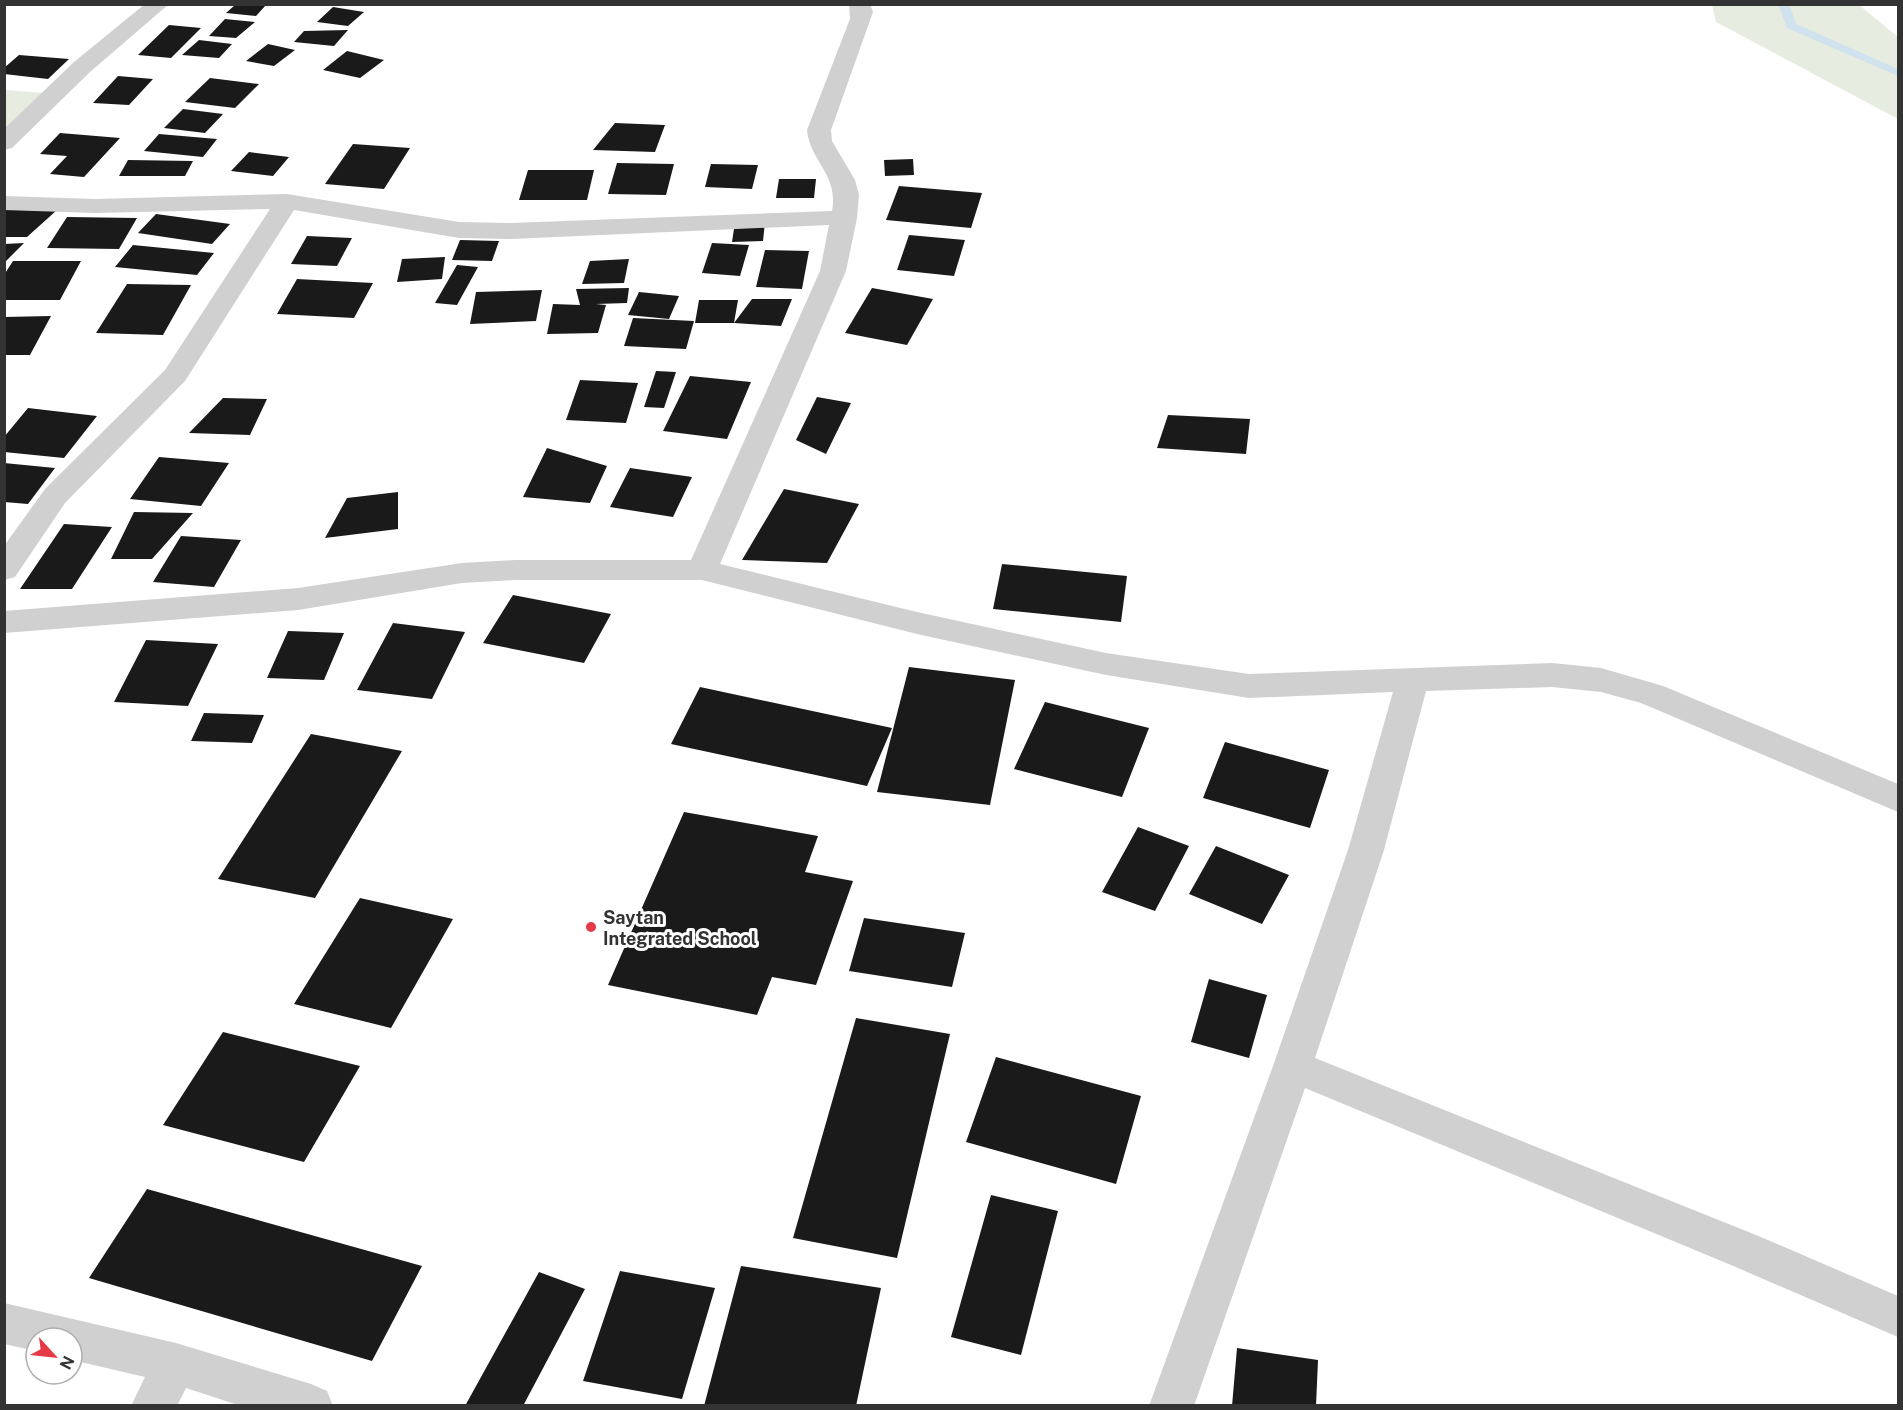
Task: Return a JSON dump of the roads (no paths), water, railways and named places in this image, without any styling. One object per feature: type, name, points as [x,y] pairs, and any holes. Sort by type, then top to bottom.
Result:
[{"type":"street","points":[[4,142],[82,67],[159,4]]},
{"type":"street","points":[[702,570],[833,271],[848,195],[843,180],[820,141],[819,130],[861,19],[862,12],[859,4]]},
{"type":"street","points":[[4,203],[95,206],[287,201],[459,230],[522,231],[784,218],[845,218]]},
{"type":"street","points":[[4,570],[55,496],[134,419],[175,375],[287,201]]},
{"type":"street","points":[[4,622],[93,617],[174,607],[298,599],[462,573],[515,570],[702,570],[917,623],[1106,664],[1249,686],[1412,682],[1552,675],[1601,680],[1651,694],[1848,775],[1899,799]]},
{"type":"street","points":[[1171,1406],[1293,1066],[1366,850],[1412,682]]},
{"type":"street","points":[[1293,1066],[1746,1251],[1899,1317]]},
{"type":"street","points":[[4,1323],[24,1328]]},
{"type":"street","points":[[84,1341],[177,1364],[311,1406]]},
{"type":"street","points":[[153,1406],[177,1364]]},
{"type":"waterway","points":[[1783,4],[1791,26],[1898,73]]},
{"type":"place","name":"Saytan Integrated School","points":[[591,927]]}]
